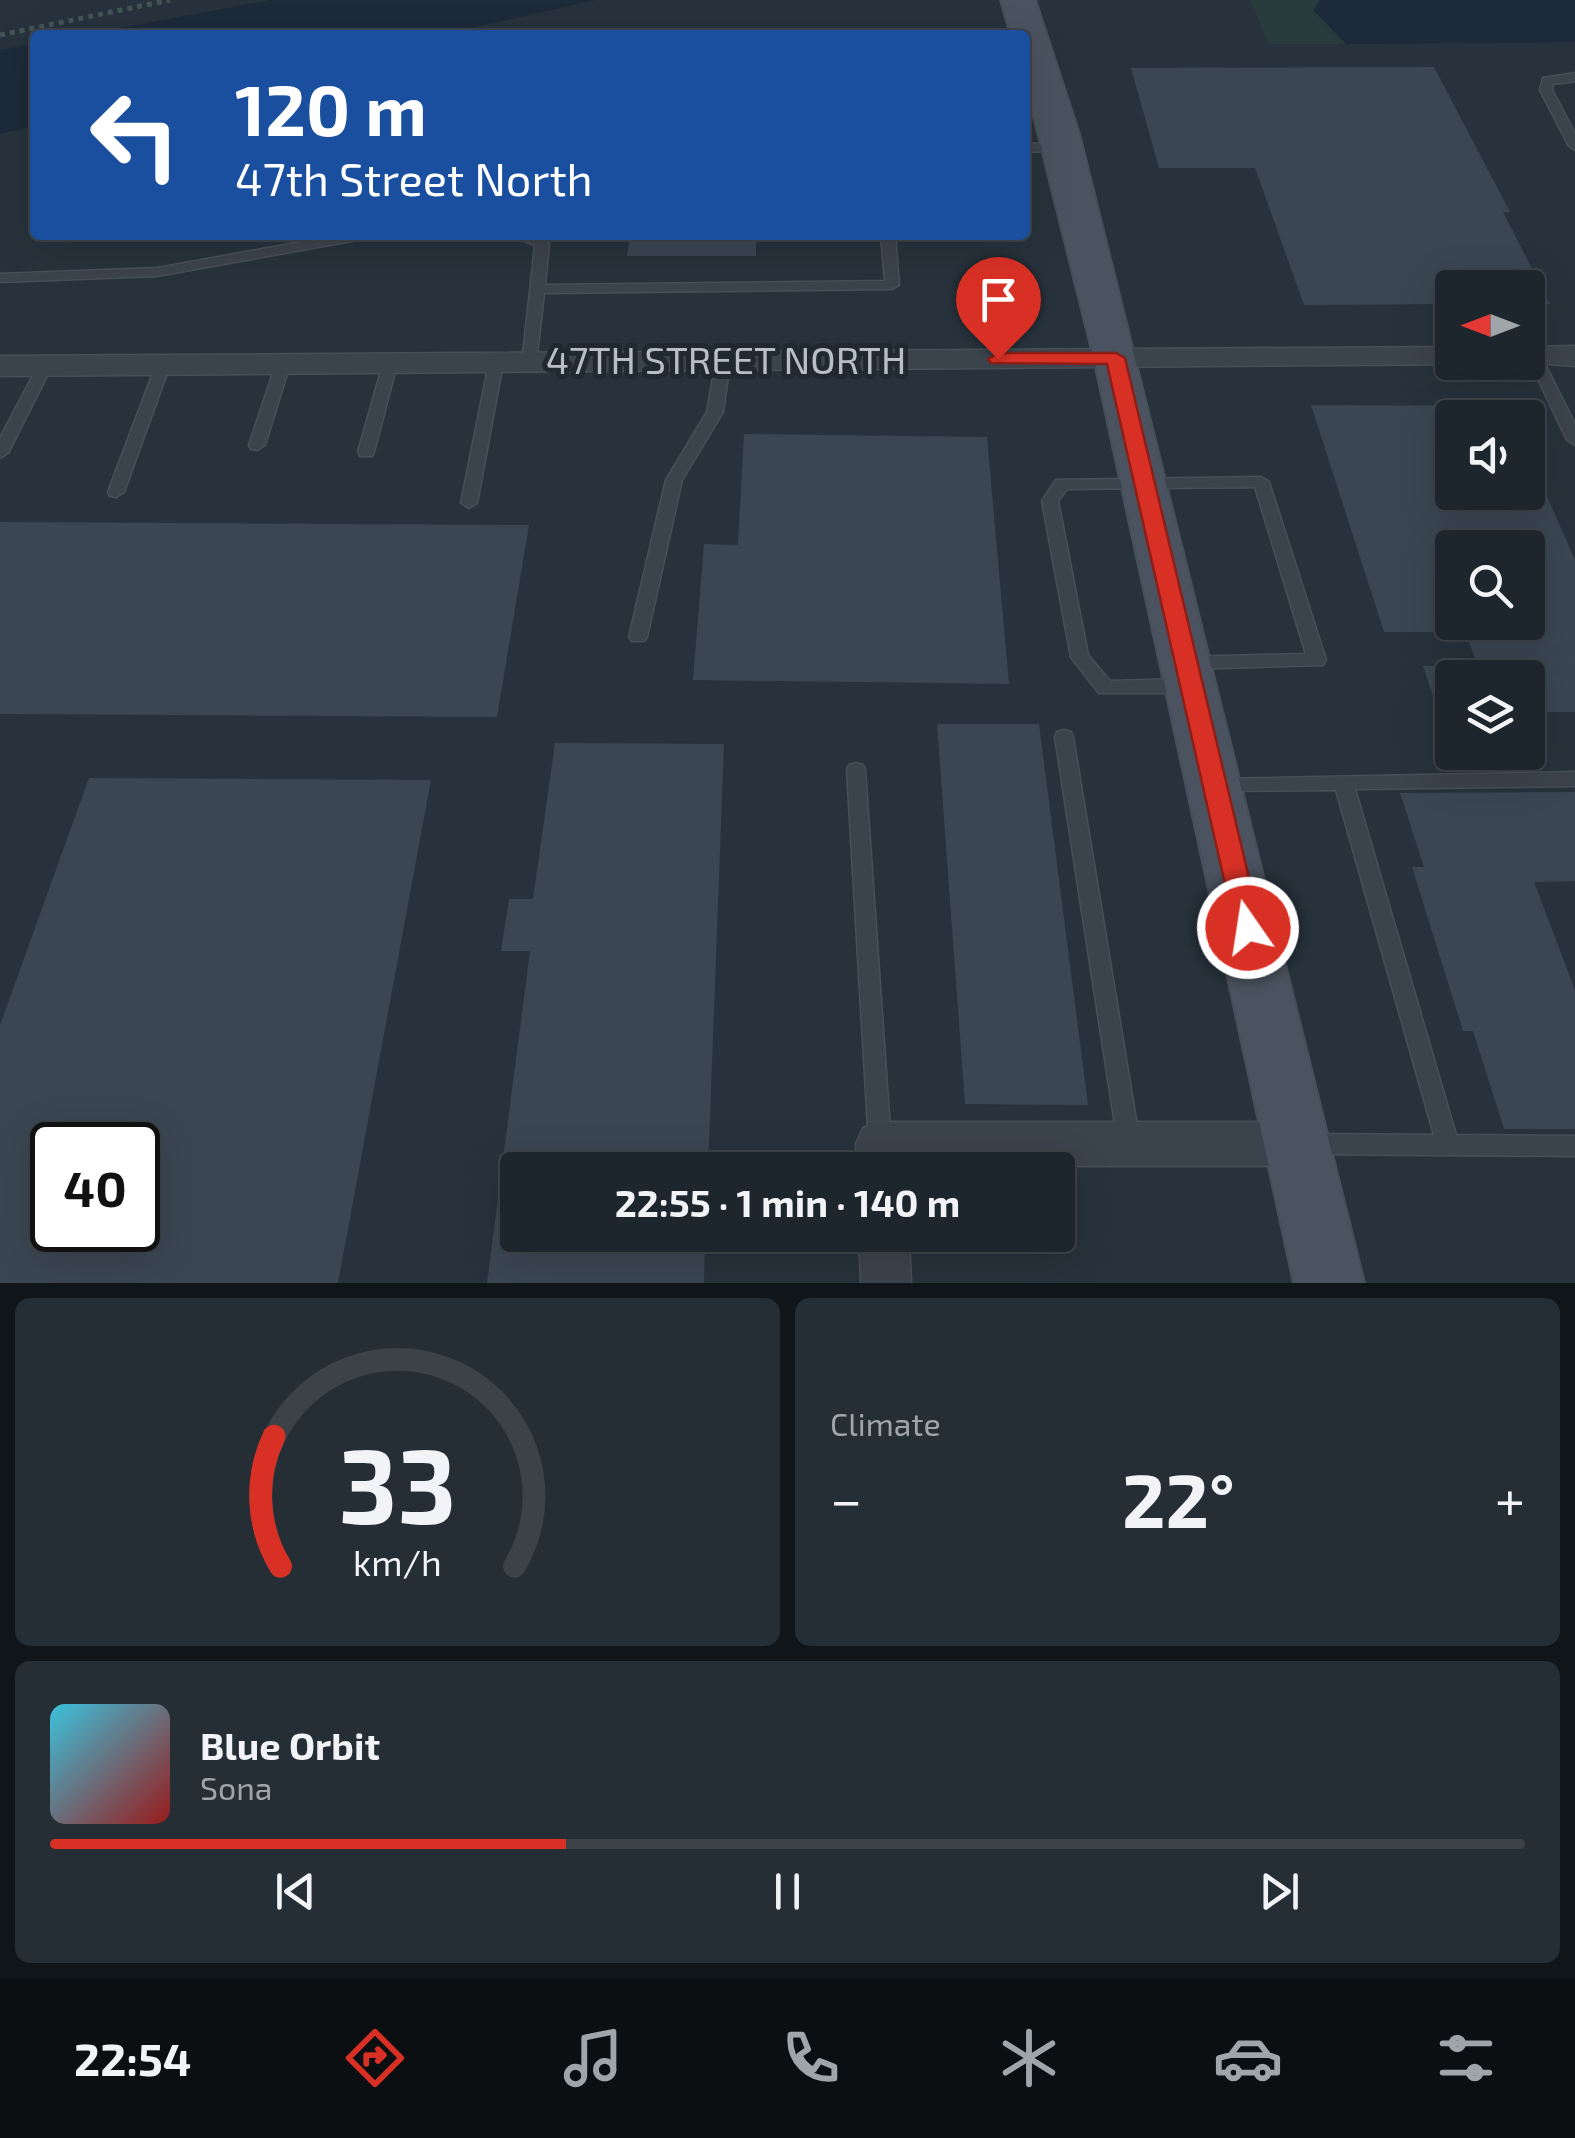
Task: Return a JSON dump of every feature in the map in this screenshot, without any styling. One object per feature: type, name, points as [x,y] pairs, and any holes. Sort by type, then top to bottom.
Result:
[{"type":"street","points":[[1018,0],[1023,30]]},
{"type":"street","points":[[1030,68],[1044,147],[1116,358],[1329,1283]]},
{"type":"street","points":[[1545,356],[1575,356]]},
{"type":"street","name":"47TH STREET NORTH","points":[[0,366],[1435,357]]},
{"type":"street","points":[[976,1152],[1129,1144],[1298,1144]]},
{"type":"street","points":[[885,1252],[886,1283]]},
{"type":"lane","points":[[1575,76],[1547,81],[1546,90],[1575,146]]},
{"type":"lane","points":[[0,278],[157,272],[336,240]]},
{"type":"lane","points":[[529,363],[542,244],[532,240]]},
{"type":"lane","points":[[537,289],[892,284],[888,240]]},
{"type":"lane","points":[[638,637],[674,480],[715,412],[723,361]]},
{"type":"lane","points":[[469,503],[496,363]]},
{"type":"lane","points":[[257,445],[284,364]]},
{"type":"lane","points":[[366,452],[390,364]]},
{"type":"lane","points":[[0,452],[45,366]]},
{"type":"lane","points":[[116,492],[163,366]]},
{"type":"lane","points":[[1544,380],[1575,440]]},
{"type":"lane","points":[[1261,482],[1317,660],[1190,674],[1105,688],[1080,656],[1050,501],[1062,484],[1261,482]]},
{"type":"lane","points":[[1064,737],[1129,1144]]},
{"type":"lane","points":[[856,770],[880,1152]]},
{"type":"lane","points":[[1215,784],[1575,779]]},
{"type":"lane","points":[[1344,782],[1448,1145]]},
{"type":"lane","points":[[1298,1144],[1575,1146]]},
{"type":"path","points":[[0,35],[170,0]]},
{"type":"shaded area","points":[[1250,0],[1320,0],[1314,10],[1346,44],[1269,44]]},
{"type":"water","points":[[271,0],[595,0],[462,30],[109,30]]},
{"type":"water","points":[[1320,0],[1575,0],[1575,42],[1346,44],[1313,10]]},
{"type":"water","points":[[30,45],[30,127],[0,134],[0,50]]},
{"type":"building","points":[[1434,67],[1510,212],[1503,212],[1533,270],[1435,270],[1435,304],[1304,305],[1255,168],[1159,168],[1131,68]]},
{"type":"building","points":[[629,240],[756,240],[756,256],[627,256]]},
{"type":"building","points":[[1311,405],[1435,406],[1435,510],[1545,510],[1545,492],[1575,560],[1575,712],[1545,712],[1545,660],[1476,660],[1468,640],[1545,640],[1545,530],[1435,530],[1435,632],[1384,632]]},
{"type":"building","points":[[744,434],[987,437],[1009,684],[693,680],[704,544],[738,545]]},
{"type":"building","points":[[0,522],[529,525],[497,717],[0,714]]},
{"type":"building","points":[[1423,666],[1435,666],[1435,702]]},
{"type":"building","points":[[937,724],[1039,724],[1088,1105],[965,1104]]},
{"type":"building","points":[[555,743],[724,744],[709,1152],[504,1152],[530,951],[501,951],[509,899],[533,899]]},
{"type":"building","points":[[89,778],[431,780],[338,1283],[0,1283],[0,1025]]},
{"type":"building","points":[[1575,792],[1575,881],[1534,882],[1575,990],[1575,1129],[1504,1129],[1473,1031],[1463,1031],[1412,867],[1424,867],[1400,793]]},
{"type":"building","points":[[500,1183],[500,1252],[705,1252],[704,1283],[487,1283]]},
{"type":"route","points":[[998,359],[1116,358],[1248,928]]}]
